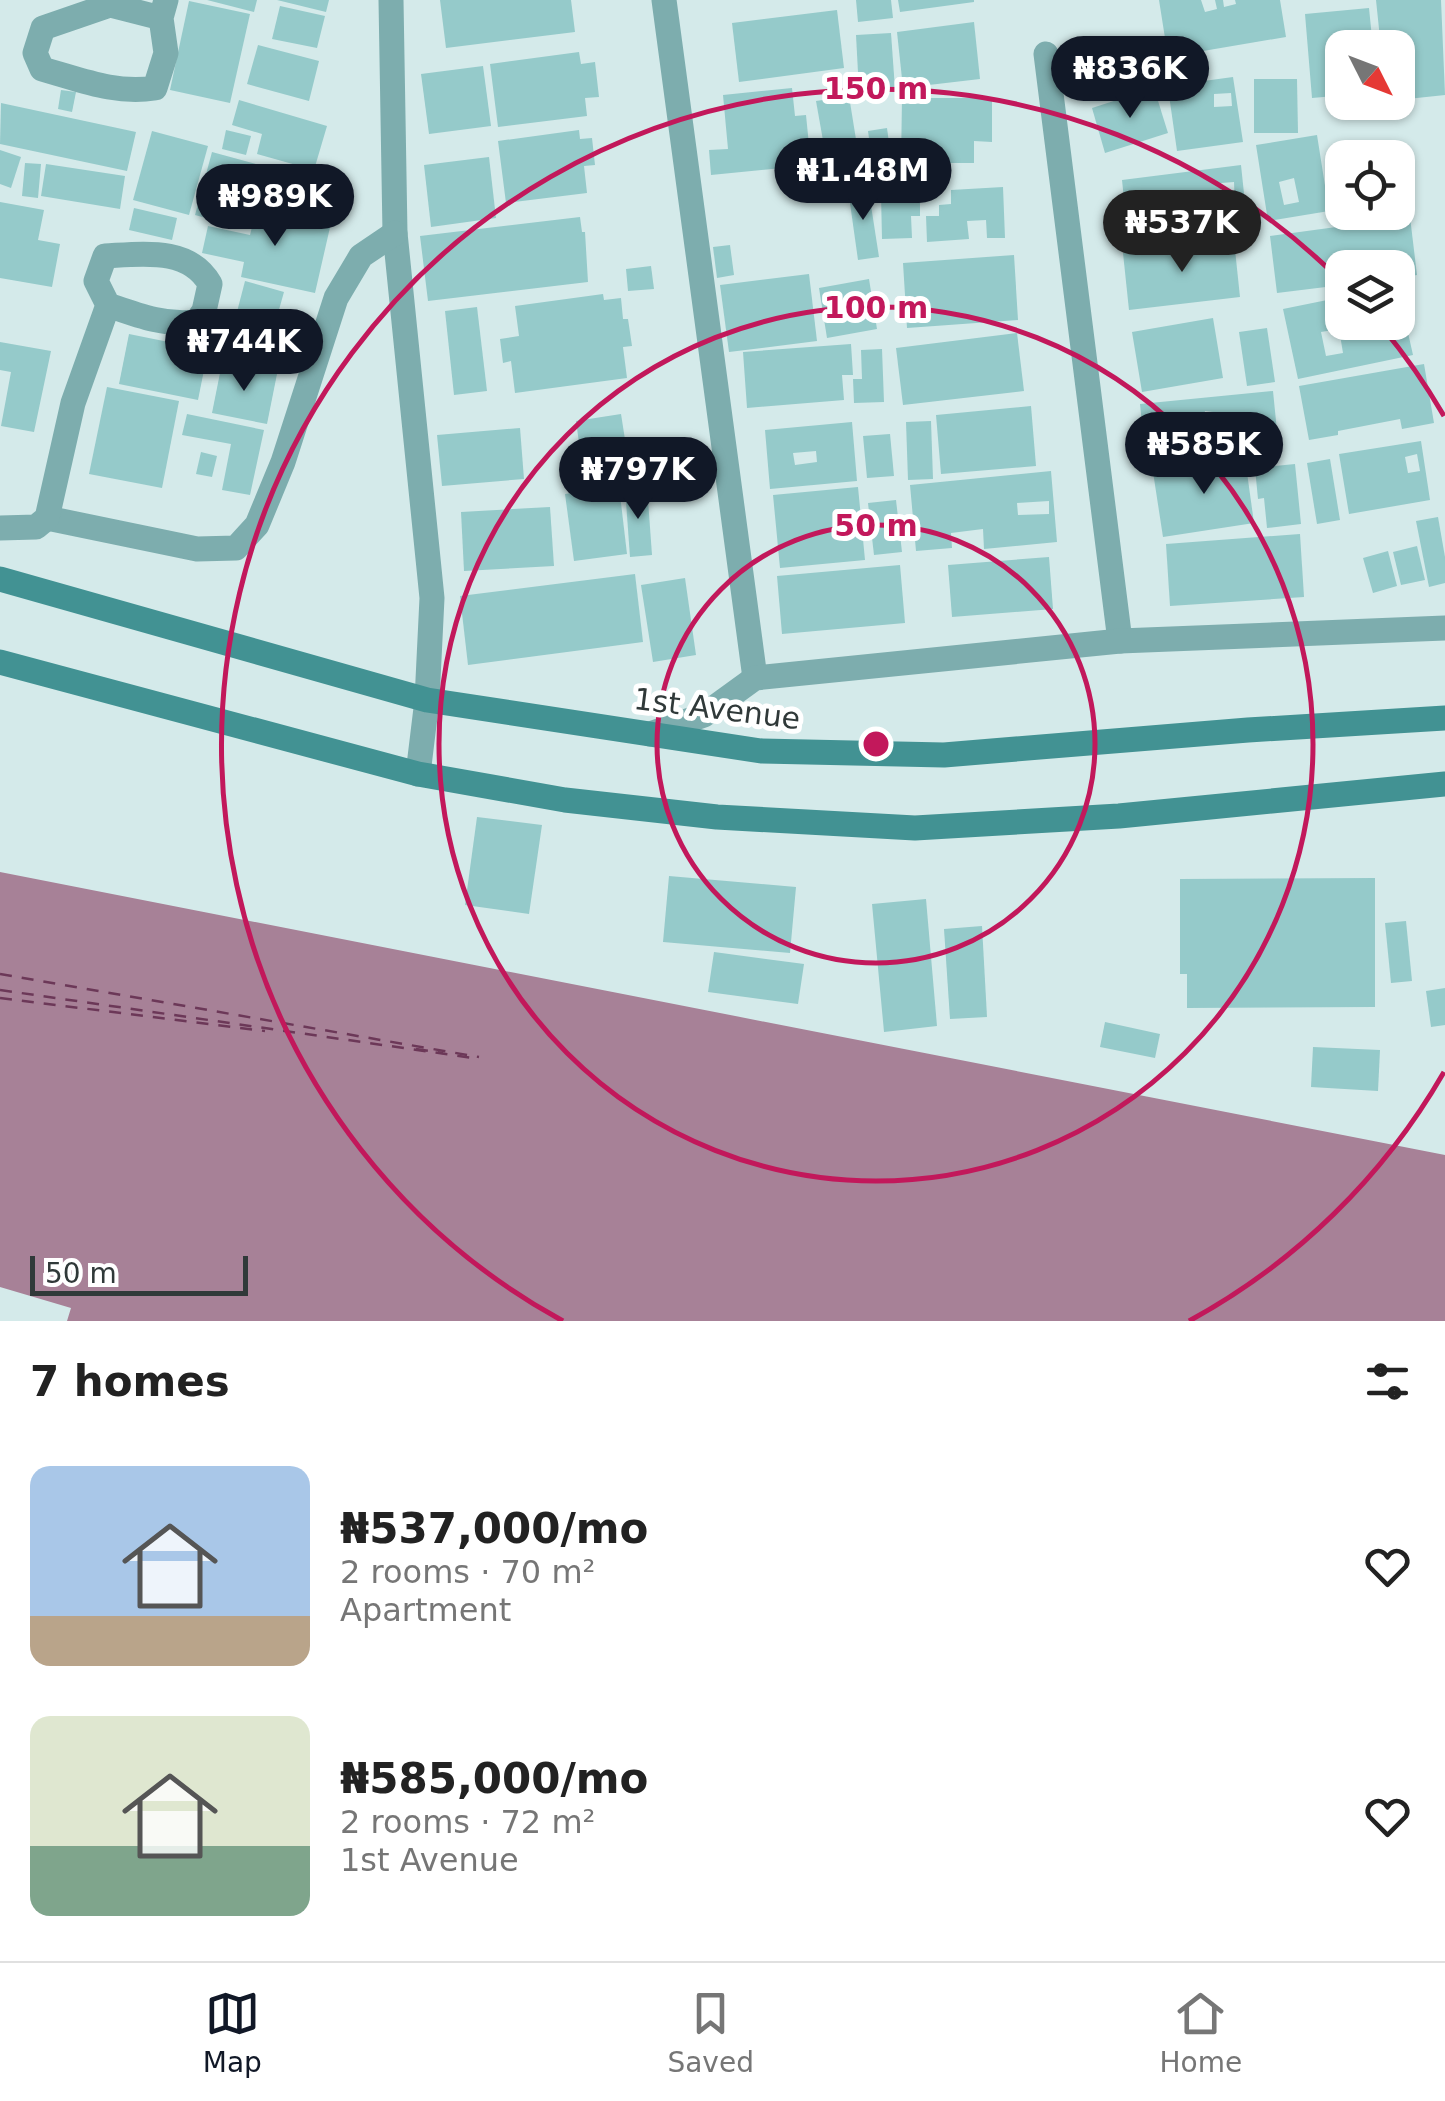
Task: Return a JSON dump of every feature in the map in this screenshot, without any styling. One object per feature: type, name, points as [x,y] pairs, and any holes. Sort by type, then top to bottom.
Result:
[{"type":"main road","name":"1st Avenue","points":[[0,579],[427,700],[762,752],[944,756],[1445,718]]},
{"type":"main road","points":[[0,662],[418,774],[565,800],[698,815],[915,828],[1119,816],[1445,784]]},
{"type":"street","points":[[391,0],[395,232],[432,598],[427,700],[418,774]]},
{"type":"street","points":[[664,0],[755,678]]},
{"type":"street","points":[[110,5],[164,9],[166,53],[155,88],[126,92],[42,68],[36,53],[43,28],[110,5]]},
{"type":"street","points":[[1046,54],[1120,642]]},
{"type":"street","points":[[47,518],[197,549],[236,548],[258,526],[336,298],[362,256],[395,232]]},
{"type":"street","points":[[0,528],[36,528],[47,518],[73,403],[108,305]]},
{"type":"street","points":[[650,734],[704,715],[755,678],[1120,642],[1445,628]]},
{"type":"shaded area","points":[[0,872],[1445,1155],[1445,1321],[67,1321],[71,1308],[0,1287]]},
{"type":"building","points":[[207,0],[257,0],[254,12]]},
{"type":"building","points":[[277,0],[329,0],[326,12]]},
{"type":"building","points":[[440,0],[571,0],[575,32],[446,48]]},
{"type":"building","points":[[856,0],[891,0],[893,18],[858,22]]},
{"type":"building","points":[[898,0],[974,0],[974,2],[900,12]]},
{"type":"building","points":[[1159,0],[1201,0],[1205,12],[1217,9],[1215,0],[1223,0],[1224,7],[1236,4],[1235,0],[1280,0],[1286,37],[1168,57]]},
{"type":"building","points":[[1376,0],[1441,0],[1445,95],[1415,98],[1415,30],[1379,30]]},
{"type":"building","points":[[189,1],[250,14],[230,103],[170,90]]},
{"type":"building","points":[[280,6],[325,16],[317,48],[272,39]]},
{"type":"building","points":[[1369,8],[1371,30],[1325,30],[1325,97],[1312,98],[1305,14]]},
{"type":"building","points":[[837,10],[844,68],[739,82],[732,23]]},
{"type":"building","points":[[974,22],[980,79],[903,88],[897,32]]},
{"type":"building","points":[[891,33],[895,89],[859,91],[856,35]]},
{"type":"building","points":[[258,45],[319,61],[309,101],[247,84]]},
{"type":"building","points":[[579,52],[581,64],[595,62],[599,97],[585,98],[587,116],[498,127],[490,64]]},
{"type":"building","points":[[483,66],[491,126],[429,134],[421,74]]},
{"type":"building","points":[[1233,77],[1243,142],[1177,151],[1169,95],[1190,92],[1189,83]],"holes":[[[1231,93],[1232,106],[1214,107],[1214,94]]]},
{"type":"building","points":[[1254,79],[1297,79],[1298,133],[1254,133]]},
{"type":"building","points":[[792,88],[795,116],[806,115],[811,165],[711,175],[709,150],[728,149],[723,95]]},
{"type":"building","points":[[1154,88],[1168,133],[1105,153],[1092,108]]},
{"type":"building","points":[[61,90],[76,92],[72,112],[58,109]]},
{"type":"building","points":[[849,96],[859,158],[827,163],[816,101]]},
{"type":"building","points":[[902,98],[992,98],[992,142],[974,141],[974,163],[901,163]]},
{"type":"building","points":[[239,100],[327,126],[314,170],[257,154],[262,134],[232,125]]},
{"type":"building","points":[[1,103],[136,132],[127,171],[0,144]]},
{"type":"building","points":[[887,128],[894,180],[875,182],[868,131]]},
{"type":"building","points":[[226,130],[251,136],[246,155],[222,149]]},
{"type":"building","points":[[579,130],[580,139],[592,138],[595,165],[584,166],[587,193],[506,203],[498,141]]},
{"type":"building","points":[[152,131],[208,146],[189,215],[133,200]]},
{"type":"building","points":[[1317,135],[1325,212],[1268,221],[1256,145]],"holes":[[[1294,178],[1299,202],[1284,205],[1279,182]]]},
{"type":"building","points":[[0,150],[21,157],[11,188],[0,184]]},
{"type":"building","points":[[212,152],[292,174],[282,210],[254,202],[246,229],[195,215]]},
{"type":"building","points":[[489,157],[496,218],[431,227],[424,165]]},
{"type":"building","points":[[25,163],[41,164],[38,198],[22,196]]},
{"type":"building","points":[[46,164],[125,176],[120,209],[41,196]]},
{"type":"building","points":[[1241,165],[1247,222],[1128,237],[1122,180]],"holes":[[[1234,182],[1235,207],[1222,208],[1221,183]]]},
{"type":"building","points":[[302,181],[325,187],[320,208],[296,202]]},
{"type":"building","points":[[868,186],[879,257],[858,260],[848,189]]},
{"type":"building","points":[[1003,187],[1005,238],[987,238],[986,220],[967,221],[969,239],[927,242],[926,216],[939,216],[939,205],[951,204],[951,190]]},
{"type":"building","points":[[920,193],[920,216],[911,216],[912,238],[882,239],[881,194]]},
{"type":"building","points":[[0,202],[44,210],[38,240],[60,244],[52,287],[0,278]]},
{"type":"building","points":[[257,207],[331,223],[315,293],[241,277],[244,262],[202,253],[208,226],[250,235]]},
{"type":"building","points":[[134,208],[177,218],[172,240],[129,230]]},
{"type":"building","points":[[580,217],[585,232],[588,282],[428,301],[420,236]]},
{"type":"building","points":[[1325,229],[1412,230],[1414,250],[1325,250],[1325,287],[1277,293],[1270,236]]},
{"type":"building","points":[[1234,240],[1240,297],[1129,310],[1123,253]]},
{"type":"building","points":[[730,245],[734,275],[717,278],[713,247]]},
{"type":"building","points":[[1014,255],[1018,320],[907,328],[903,263]]},
{"type":"building","points":[[651,266],[654,289],[628,291],[626,269]]},
{"type":"building","points":[[809,274],[817,341],[729,352],[720,285]]},
{"type":"building","points":[[869,279],[877,329],[827,338],[819,288]]},
{"type":"building","points":[[245,281],[284,292],[269,345],[231,335]]},
{"type":"building","points":[[603,294],[604,300],[621,298],[623,319],[628,319],[632,346],[623,347],[627,378],[515,393],[511,361],[503,363],[500,339],[519,336],[515,306]]},
{"type":"building","points":[[1325,300],[1325,331],[1321,332],[1326,356],[1343,353],[1341,340],[1410,340],[1413,355],[1298,379],[1283,309]]},
{"type":"building","points":[[477,307],[487,391],[454,395],[445,311]]},
{"type":"building","points":[[1213,318],[1223,378],[1142,392],[1132,332]]},
{"type":"building","points":[[1267,328],[1275,382],[1247,386],[1239,332]]},
{"type":"building","points":[[1017,333],[1024,391],[903,405],[896,348]]},
{"type":"building","points":[[129,334],[208,350],[198,400],[119,384]]},
{"type":"building","points":[[0,342],[51,351],[34,432],[1,426],[11,372],[0,370]]},
{"type":"building","points":[[851,344],[853,375],[842,375],[844,400],[747,408],[743,352]]},
{"type":"building","points":[[882,349],[884,402],[854,403],[853,379],[862,379],[861,350]]},
{"type":"building","points":[[222,363],[277,374],[267,424],[212,413]]},
{"type":"building","points":[[1424,364],[1434,423],[1402,429],[1400,419],[1309,440],[1299,386]]},
{"type":"building","points":[[107,387],[179,401],[162,488],[89,474]]},
{"type":"building","points":[[1273,391],[1278,441],[1145,454],[1140,404]],"holes":[[[1205,411],[1229,414],[1224,442],[1200,438]]]},
{"type":"building","points":[[1031,406],[1036,466],[941,474],[936,415]]},
{"type":"building","points":[[187,414],[264,430],[250,495],[222,490],[231,444],[182,435]]},
{"type":"building","points":[[621,414],[629,465],[583,472],[576,421]]},
{"type":"building","points":[[931,421],[933,479],[908,480],[906,422]]},
{"type":"building","points":[[852,422],[857,481],[770,489],[765,430]],"holes":[[[816,451],[817,462],[795,465],[793,453]]]},
{"type":"building","points":[[520,428],[524,479],[442,486],[437,435]]},
{"type":"building","points":[[890,434],[894,476],[867,478],[863,436]]},
{"type":"building","points":[[1421,441],[1430,500],[1349,514],[1339,454]],"holes":[[[1417,454],[1420,471],[1408,473],[1405,457]]]},
{"type":"building","points":[[201,452],[217,456],[212,477],[196,474]]},
{"type":"building","points":[[1245,458],[1254,523],[1163,537],[1153,472]]},
{"type":"building","points":[[1330,459],[1340,520],[1317,524],[1307,463]]},
{"type":"building","points":[[1295,464],[1301,524],[1267,528],[1264,498],[1258,499],[1255,468]]},
{"type":"building","points":[[1051,471],[1057,542],[984,549],[983,529],[951,533],[952,548],[916,551],[910,485]],"holes":[[[1049,501],[1049,514],[1018,515],[1017,503]]]},
{"type":"building","points":[[619,486],[627,554],[574,561],[565,494]]},
{"type":"building","points":[[647,486],[652,555],[630,557],[625,488]]},
{"type":"building","points":[[858,487],[865,560],[780,568],[773,495]],"holes":[[[840,512],[853,512],[853,524],[840,524]]]},
{"type":"building","points":[[896,500],[902,552],[874,555],[868,503]]},
{"type":"building","points":[[550,507],[554,566],[464,571],[461,512]]},
{"type":"building","points":[[1438,517],[1445,583],[1429,587],[1416,521]]},
{"type":"building","points":[[1300,534],[1304,597],[1170,606],[1166,544]]},
{"type":"building","points":[[1417,546],[1425,580],[1401,585],[1393,552]]},
{"type":"building","points":[[1388,551],[1397,586],[1373,593],[1363,558]]},
{"type":"building","points":[[1049,557],[1053,609],[952,617],[948,565]]},
{"type":"building","points":[[900,565],[905,623],[782,634],[777,576]]},
{"type":"building","points":[[635,574],[643,642],[468,665],[460,596]]},
{"type":"building","points":[[685,578],[696,655],[653,662],[641,585]]},
{"type":"building","points":[[477,817],[542,825],[529,914],[465,905]]},
{"type":"building","points":[[669,876],[796,887],[790,953],[663,942]]},
{"type":"building","points":[[1375,878],[1375,1007],[1187,1008],[1187,974],[1180,974],[1180,879]]},
{"type":"building","points":[[926,899],[937,1026],[884,1032],[872,904]]},
{"type":"building","points":[[1406,921],[1412,981],[1391,983],[1385,923]]},
{"type":"building","points":[[982,926],[987,1017],[950,1019],[944,929]]},
{"type":"building","points":[[714,952],[804,964],[798,1004],[708,992]]},
{"type":"building","points":[[1445,988],[1445,1025],[1431,1027],[1426,991]]},
{"type":"building","points":[[1105,1022],[1160,1034],[1155,1058],[1100,1047]]},
{"type":"building","points":[[1313,1047],[1380,1050],[1378,1091],[1311,1087]]},
{"type":"ferry route","points":[[0,974],[479,1057]]},
{"type":"ferry route","points":[[0,990],[473,1058]]},
{"type":"ferry route","points":[[0,998],[265,1031]]},
{"type":"ferry route","points":[[416,1049],[443,1053]]}]
